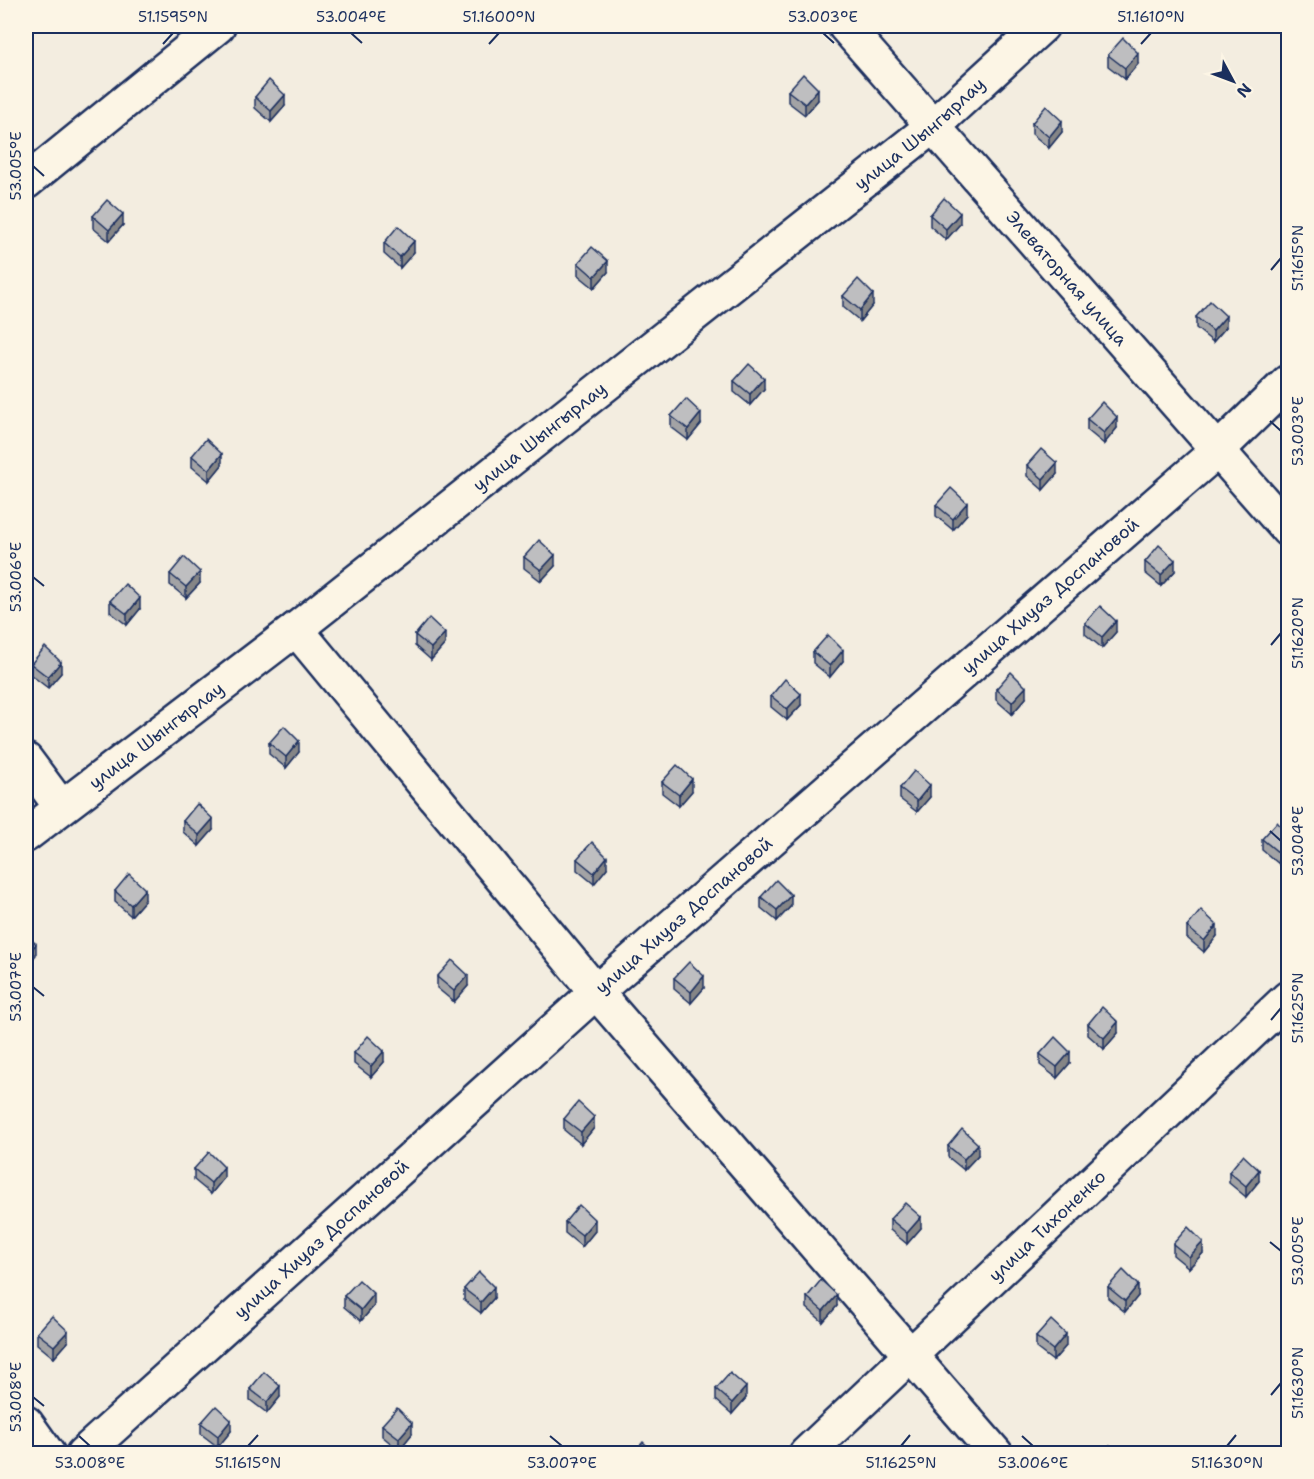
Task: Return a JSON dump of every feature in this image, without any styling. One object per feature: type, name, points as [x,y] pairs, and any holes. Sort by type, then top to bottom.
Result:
[{"type":"street","points":[[26,182],[218,26]]},
{"type":"street","name":"Элеваторная улица","points":[[845,26],[1288,530]]},
{"type":"street","name":"улица Шынгырлау","points":[[26,835],[296,629],[933,126],[1042,26]]},
{"type":"street","name":"улица Хиуаз Доспановой","points":[[83,1454],[596,993],[1219,449],[1288,382]]},
{"type":"street","points":[[296,629],[596,993],[996,1454]]},
{"type":"street","points":[[26,760],[61,807]]},
{"type":"street","name":"улица Тихоненко","points":[[806,1454],[1288,998]]},
{"type":"street","points":[[26,1423],[48,1454]]},
{"type":"building","points":[[1123,38],[1138,53],[1125,68],[1108,55]]},
{"type":"building","points":[[803,74],[818,89],[805,104],[788,91]]},
{"type":"building","points":[[269,80],[285,95],[271,111],[255,97]]},
{"type":"building","points":[[1046,106],[1062,121],[1049,137],[1032,123]]},
{"type":"building","points":[[944,198],[960,213],[946,229],[930,215]]},
{"type":"building","points":[[107,200],[123,214],[109,230],[93,216]]},
{"type":"building","points":[[398,226],[414,241],[400,257],[384,243]]},
{"type":"building","points":[[592,247],[608,261],[594,277],[578,263]]},
{"type":"building","points":[[858,279],[873,294],[860,310],[843,296]]},
{"type":"building","points":[[1210,301],[1226,316],[1213,331],[1196,317]]},
{"type":"building","points":[[749,364],[764,378],[750,394],[734,381]]},
{"type":"building","points":[[686,399],[701,413],[688,429],[671,416]]},
{"type":"building","points":[[1102,402],[1117,417],[1104,433],[1087,419]]},
{"type":"building","points":[[206,439],[222,454],[209,470],[192,456]]},
{"type":"building","points":[[1041,449],[1057,463],[1043,479],[1027,465]]},
{"type":"building","points":[[951,488],[967,503],[953,519],[936,505]]},
{"type":"building","points":[[539,540],[555,555],[541,570],[524,557]]},
{"type":"building","points":[[1159,545],[1175,560],[1161,575],[1145,562]]},
{"type":"building","points":[[184,557],[200,572],[186,587],[170,574]]},
{"type":"building","points":[[125,584],[140,598],[127,614],[110,601]]},
{"type":"building","points":[[1100,606],[1116,621],[1102,637],[1085,623]]},
{"type":"building","points":[[429,618],[445,633],[431,648],[415,635]]},
{"type":"building","points":[[828,635],[843,650],[830,666],[813,652]]},
{"type":"building","points":[[45,647],[61,662],[48,677],[31,664]]},
{"type":"building","points":[[1011,672],[1026,687],[1012,702],[996,689]]},
{"type":"building","points":[[785,679],[801,694],[787,709],[771,696]]},
{"type":"building","points":[[284,726],[299,741],[286,757],[269,743]]},
{"type":"building","points":[[677,765],[692,779],[679,795],[662,782]]},
{"type":"building","points":[[914,771],[930,785],[917,801],[900,788]]},
{"type":"building","points":[[197,804],[213,819],[199,835],[183,821]]},
{"type":"building","points":[[1277,822],[1288,834],[1288,842],[1279,853],[1262,839]]},
{"type":"building","points":[[592,842],[607,857],[594,873],[577,859]]},
{"type":"building","points":[[129,874],[145,889],[131,905],[115,891]]},
{"type":"building","points":[[776,880],[791,895],[777,910],[761,897]]},
{"type":"building","points":[[1201,910],[1217,925],[1204,941],[1187,927]]},
{"type":"building","points":[[26,934],[36,944],[26,956]]},
{"type":"building","points":[[452,960],[468,975],[454,991],[437,977]]},
{"type":"building","points":[[689,962],[704,976],[691,992],[674,978]]},
{"type":"building","points":[[1102,1007],[1118,1022],[1104,1038],[1088,1024]]},
{"type":"building","points":[[368,1036],[384,1051],[371,1066],[354,1053]]},
{"type":"building","points":[[1055,1037],[1070,1052],[1057,1067],[1040,1054]]},
{"type":"building","points":[[578,1102],[594,1117],[581,1132],[564,1119]]},
{"type":"building","points":[[962,1129],[978,1144],[964,1159],[948,1146]]},
{"type":"building","points":[[209,1152],[224,1167],[211,1183],[194,1169]]},
{"type":"building","points":[[1243,1155],[1259,1170],[1246,1186],[1229,1172]]},
{"type":"building","points":[[905,1203],[921,1217],[907,1233],[890,1219]]},
{"type":"building","points":[[579,1205],[595,1220],[582,1235],[565,1222]]},
{"type":"building","points":[[1188,1227],[1203,1242],[1189,1257],[1173,1244]]},
{"type":"building","points":[[1123,1270],[1138,1285],[1125,1301],[1108,1287]]},
{"type":"building","points":[[479,1272],[494,1287],[481,1302],[464,1289]]},
{"type":"building","points":[[359,1280],[374,1294],[361,1310],[344,1296]]},
{"type":"building","points":[[821,1280],[837,1295],[823,1311],[807,1297]]},
{"type":"building","points":[[52,1316],[68,1331],[54,1346],[37,1333]]},
{"type":"building","points":[[1051,1320],[1066,1334],[1053,1350],[1036,1337]]},
{"type":"building","points":[[264,1372],[280,1386],[267,1402],[250,1389]]},
{"type":"building","points":[[730,1373],[746,1387],[732,1403],[716,1389]]},
{"type":"building","points":[[216,1406],[231,1420],[218,1436],[201,1423]]},
{"type":"building","points":[[397,1408],[412,1423],[399,1438],[382,1425]]},
{"type":"building","points":[[643,1442],[656,1454],[633,1454]]},
{"type":"building","points":[[1110,1446],[1118,1454],[1104,1454]]}]
